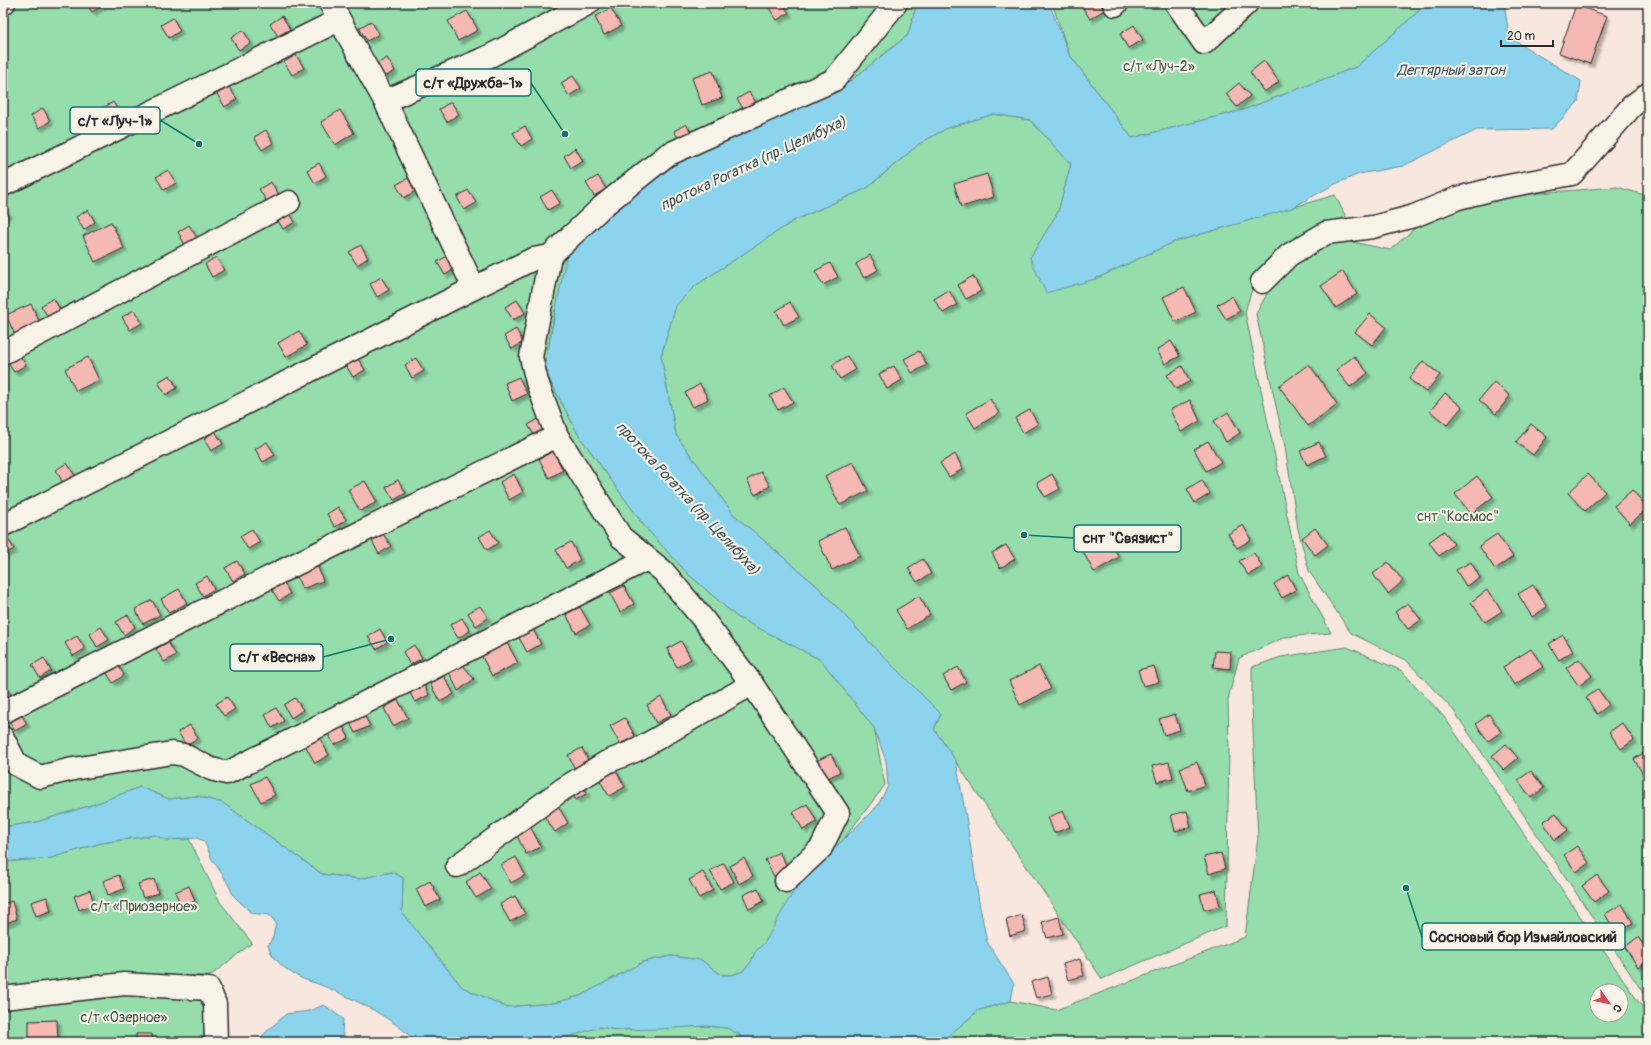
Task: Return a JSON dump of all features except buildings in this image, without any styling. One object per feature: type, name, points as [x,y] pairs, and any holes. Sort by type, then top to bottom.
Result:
[{"type":"street","points":[[385,101],[490,56],[589,3]]},
{"type":"street","points":[[3,525],[474,288],[533,259],[550,256],[603,206],[667,155],[834,80],[896,3]]},
{"type":"street","points":[[1176,3],[1204,43],[1247,3]]},
{"type":"street","points":[[3,185],[335,12],[385,101],[474,288]]},
{"type":"street","points":[[1262,282],[1289,255],[1326,233],[1373,227],[1414,216],[1458,198],[1498,188],[1572,174],[1632,106],[1648,94]]},
{"type":"street","points":[[3,353],[289,202]]},
{"type":"street","points":[[550,256],[531,356],[537,382],[557,436],[621,538],[663,571],[703,619],[752,684],[838,813],[821,848],[786,881]]},
{"type":"street","points":[[3,712],[279,572],[557,436]]},
{"type":"street","points":[[3,738],[17,765],[40,777],[73,769],[172,753],[184,755],[211,769],[227,773],[647,559]]},
{"type":"street","points":[[457,866],[563,790],[607,762],[637,750],[752,684]]},
{"type":"street","points":[[3,998],[124,984],[192,986],[209,989],[215,1004],[216,1042]]},
{"type":"green space","points":[[3,3],[322,3],[469,284],[3,517]]},
{"type":"green space","points":[[334,3],[917,3],[908,35],[849,82],[756,121],[555,310],[544,369],[578,434],[645,527],[686,572],[737,617],[821,660],[874,728],[885,785],[765,942],[755,952],[751,962],[743,971],[732,975],[722,975],[701,960],[671,956],[643,962],[580,996],[554,1003],[506,1007],[462,987],[402,913],[403,878],[392,872],[359,879],[322,874],[223,803],[197,796],[169,799],[140,787],[95,804],[37,822],[3,827],[3,531],[477,280]]},
{"type":"green space","name":"с/т «Луч-2»","points":[[1052,3],[1428,3],[1356,67],[1243,110],[1132,138],[1069,54]]},
{"type":"green space","points":[[994,114],[1030,120],[1071,164],[1058,212],[1030,258],[1095,279],[1174,242],[1335,195],[1347,219],[1311,232],[1256,276],[1245,312],[1299,573],[1331,633],[1285,637],[1239,658],[1228,699],[1229,748],[1226,926],[1102,979],[934,729],[941,714],[875,648],[817,586],[734,515],[676,435],[661,356],[676,305],[695,286],[793,221],[867,188],[919,144],[947,128]]},
{"type":"green space","name":"снт \"Космос\"","points":[[1617,187],[1648,196],[1648,1000],[1454,711],[1407,661],[1351,633],[1309,571],[1298,529],[1285,447],[1256,314],[1271,286],[1283,269],[1311,251],[1343,240],[1390,250],[1428,217],[1488,199],[1550,192]]},
{"type":"green space","points":[[1347,647],[1402,671],[1445,718],[1626,983],[1589,983],[1589,1023],[1629,1023],[1629,988],[1648,1016],[1648,1042],[941,1042],[979,1010],[1011,1001],[1056,1010],[1245,937],[1258,838],[1252,707],[1252,667],[1281,657]]},
{"type":"green space","name":"с/т «Приозерное»","points":[[155,835],[166,840],[189,839],[220,902],[252,943],[210,976],[126,975],[3,991],[3,862],[51,858],[101,843]]},
{"type":"green space","name":"с/т «Озерное»","points":[[122,991],[204,996],[209,1042],[3,1042],[3,1005]]},
{"type":"green space","points":[[705,1026],[727,1028],[740,1035],[742,1042],[540,1042],[600,1027],[617,1030]]},
{"type":"water","points":[[917,3],[1049,3],[1069,54],[1132,138],[1243,110],[1356,67],[1428,3],[1504,3],[1509,36],[1581,81],[1578,102],[1552,129],[1477,130],[1403,166],[1359,174],[1333,185],[1292,208],[1174,242],[1095,279],[1046,293],[1030,258],[1058,212],[1071,164],[1030,120],[994,114],[947,128],[919,144],[867,188],[793,221],[695,286],[676,305],[661,356],[676,435],[734,515],[817,586],[875,648],[941,714],[934,729],[956,761],[987,942],[1014,984],[1011,1001],[979,1010],[941,1042],[742,1042],[740,1035],[727,1028],[705,1026],[617,1030],[600,1027],[571,1036],[536,1042],[414,1042],[415,1041],[397,1025],[374,1010],[337,992],[300,978],[280,963],[268,946],[273,937],[276,923],[269,915],[251,913],[234,896],[226,880],[212,859],[204,841],[197,838],[166,840],[155,835],[101,843],[51,858],[3,862],[3,827],[37,822],[95,804],[140,787],[169,799],[197,796],[223,803],[322,874],[359,879],[392,872],[403,878],[402,913],[462,987],[506,1007],[554,1003],[580,996],[643,962],[671,956],[701,960],[722,975],[732,975],[743,971],[751,962],[755,952],[765,942],[793,892],[878,805],[888,786],[886,761],[874,728],[821,660],[737,617],[686,572],[645,527],[578,434],[544,369],[567,253],[619,205],[699,147],[849,82],[908,35]]},
{"type":"water","points":[[324,1005],[343,1019],[342,1033],[349,1042],[259,1042],[263,1035],[286,1014],[309,1011]]},
{"type":"place","name":"с/т «Дружба-1»","points":[[565,134]]},
{"type":"place","name":"с/т «Луч-1»","points":[[199,144]]},
{"type":"place","name":"снт \"Связист\"","points":[[1024,535]]},
{"type":"place","name":"с/т «Весна»","points":[[391,639]]},
{"type":"place","name":"Сосновый бор Измайловский","points":[[1406,888]]},
{"type":"water label","name":"Дегтярный затон","points":[[1451,70]]},
{"type":"water label","name":"протока Рогатка (пр. Целибуха)","points":[[753,163]]},
{"type":"water label","name":"протока Рогатка (пр. Целибуха)","points":[[688,498]]}]
